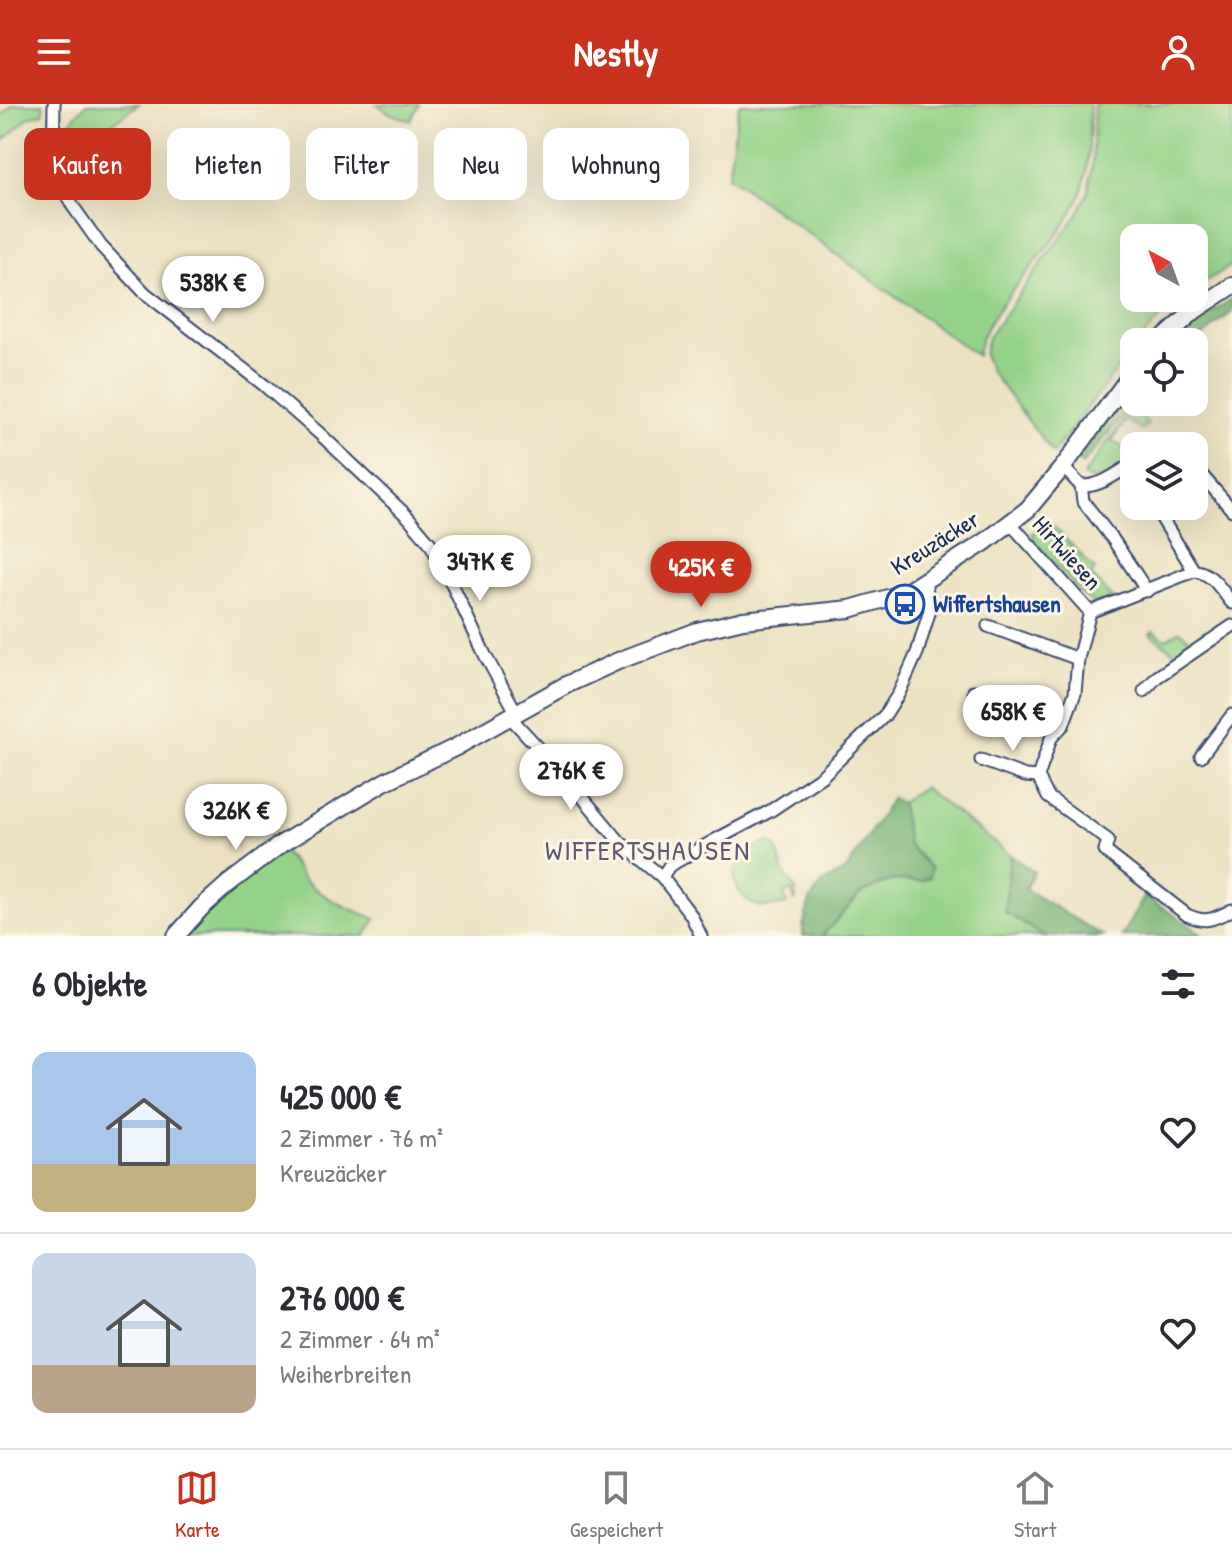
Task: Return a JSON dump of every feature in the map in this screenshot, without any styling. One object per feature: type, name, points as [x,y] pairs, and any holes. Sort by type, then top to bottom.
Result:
[{"type":"street","points":[[54,104],[53,168],[72,205],[101,246],[145,293],[264,385],[408,517],[430,543],[448,576],[512,714],[620,842],[662,877],[691,915],[701,936]]},
{"type":"street","points":[[1175,328],[1194,311],[1232,286]]},
{"type":"street","name":"Kreuzäcker","points":[[176,936],[228,884],[281,844],[384,782],[456,747],[566,685],[697,631],[743,620],[850,609],[905,593],[1011,524],[1028,509],[1120,389]]},
{"type":"street","points":[[1063,467],[1081,486],[1083,501],[1147,591]]},
{"type":"street","points":[[1081,486],[1092,486],[1120,474]]},
{"type":"street","points":[[1208,482],[1232,510]]},
{"type":"street","points":[[1163,520],[1194,571]]},
{"type":"street","name":"Hirtwiesen","points":[[1011,524],[1090,612],[1078,659],[1075,693],[1063,725],[1051,738],[1038,777]]},
{"type":"street","points":[[1090,612],[1194,571],[1207,574],[1232,603]]},
{"type":"street","points":[[662,877],[669,866],[770,811],[822,776],[885,715],[917,653],[930,610],[925,581]]},
{"type":"street","points":[[988,626],[1078,659]]},
{"type":"street","points":[[1144,691],[1157,677],[1232,626]]},
{"type":"street","points":[[974,691],[990,694],[1063,725]]},
{"type":"street","points":[[1201,756],[1232,715]]},
{"type":"street","points":[[981,760],[1025,776],[1038,777],[1048,797],[1108,840],[1105,851],[1187,915],[1200,921],[1232,910]]},
{"type":"green space","points":[[13,104],[43,104],[44,113],[29,117],[0,144],[0,117]]},
{"type":"green space","points":[[86,104],[139,104],[107,128],[64,128]]},
{"type":"green space","points":[[377,104],[419,104],[411,121],[389,113]]},
{"type":"green space","points":[[739,104],[1090,104],[1086,174],[1073,210],[995,314],[983,334],[977,356],[728,176]]},
{"type":"green space","points":[[1094,104],[1232,104],[1232,265],[1208,280],[1208,224],[1120,224],[1120,312],[1167,312],[1151,328],[1120,328],[1120,365],[1053,453],[991,372],[984,355],[988,337],[1077,215],[1088,192],[1093,161]]},
{"type":"green space","points":[[1232,299],[1232,312],[1208,332],[1208,328],[1193,328]]},
{"type":"green space","points":[[1120,402],[1120,416],[1123,416],[1082,465],[1078,460]]},
{"type":"green space","points":[[1127,416],[1142,416],[1148,424],[1141,430],[1127,420],[1112,440],[1120,446],[1120,469],[1096,479],[1083,476]]},
{"type":"green space","points":[[1047,519],[1095,570],[1091,575],[1113,599],[1093,603],[1082,595],[1035,542],[1032,534]]},
{"type":"green space","points":[[1204,630],[1212,637],[1181,657],[1150,634],[1153,631],[1166,639],[1180,631],[1193,642]]},
{"type":"green space","points":[[923,787],[1010,855],[1005,912],[1043,936],[822,936],[861,893],[892,880],[922,881],[931,868],[908,845],[901,803]]},
{"type":"green space","points":[[892,798],[901,803],[908,845],[931,868],[930,877],[922,881],[892,880],[861,893],[822,936],[803,936],[810,900],[823,883],[847,869]]},
{"type":"green space","points":[[770,842],[776,847],[784,873],[797,891],[794,893],[795,901],[791,891],[784,893],[787,904],[762,907],[750,902],[741,893],[735,875],[738,864],[746,856]]},
{"type":"green space","points":[[281,852],[322,894],[376,919],[365,936],[184,936],[230,891]]},
{"type":"green space","points":[[1010,855],[1034,872],[1025,889],[1103,936],[1043,936],[1005,912]]},
{"type":"green space","points":[[1145,896],[1200,932],[1201,936],[1121,936]]},
{"type":"place","name":"Wiffertshausen","points":[[905,604]]},
{"type":"district","name":"WIFFERTSHAUSEN","points":[[648,850]]}]
